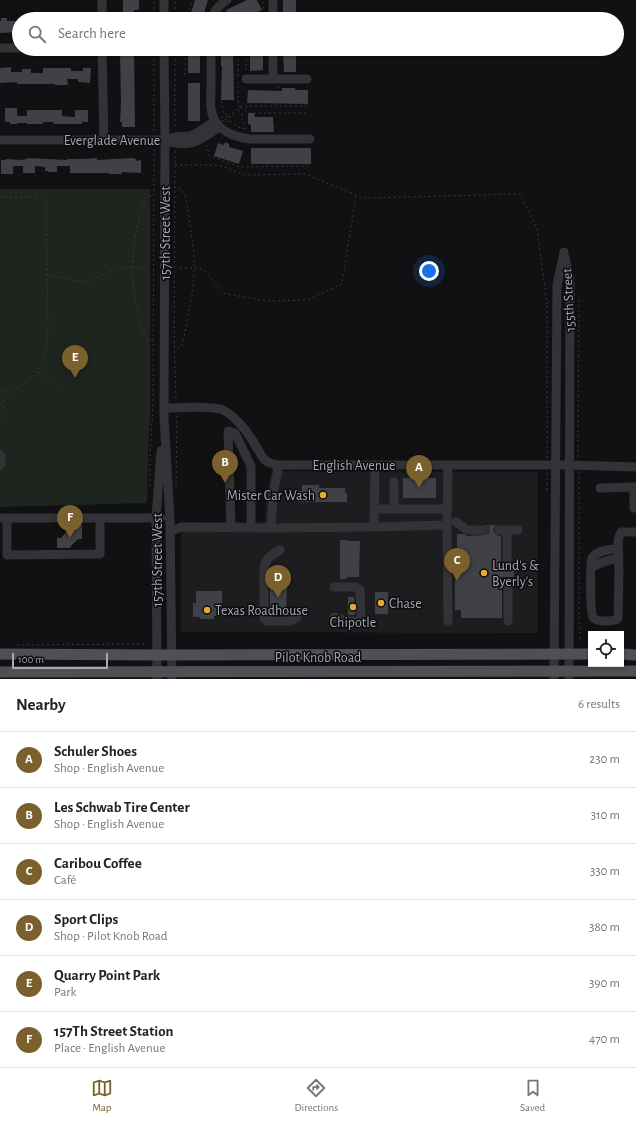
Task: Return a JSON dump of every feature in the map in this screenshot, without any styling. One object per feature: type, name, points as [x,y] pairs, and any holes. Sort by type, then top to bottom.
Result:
[{"type":"main road","name":"Pilot Knob Road","points":[[0,654],[157,656],[588,654]]},
{"type":"main road","points":[[624,654],[636,654]]},
{"type":"main road","name":"Pilot Knob Road","points":[[0,672],[157,675],[569,675],[636,671]]},
{"type":"street","points":[[102,0],[102,12]]},
{"type":"street","points":[[164,0],[164,12]]},
{"type":"street","points":[[216,12],[218,7],[227,0]]},
{"type":"street","points":[[273,0],[273,12]]},
{"type":"street","points":[[0,48],[12,48]]},
{"type":"street","points":[[102,56],[104,140]]},
{"type":"street","name":"157th Street West","points":[[164,56],[164,412],[170,519],[172,675]]},
{"type":"street","points":[[211,56],[211,105],[217,124],[234,136],[246,139],[310,139]]},
{"type":"street","points":[[273,56],[275,79]]},
{"type":"street","points":[[246,79],[307,80]]},
{"type":"street","name":"Everglade Avenue","points":[[165,140],[175,134],[190,136],[217,124]]},
{"type":"street","name":"Everglade Avenue","points":[[0,140],[165,140],[175,144],[186,144],[205,138],[217,124]]},
{"type":"street","name":"155th Street","points":[[554,675],[557,285],[564,252],[570,283],[569,675]]},
{"type":"street","name":"English Avenue","points":[[164,412],[210,408],[222,410],[242,425],[262,458],[269,463],[278,465],[570,465],[636,467]]},
{"type":"street","name":"157th Street West","points":[[157,675],[156,518],[164,412]]},
{"type":"street","points":[[231,528],[228,431],[231,432],[237,421]]},
{"type":"street","points":[[231,432],[235,433],[251,466],[251,528]]},
{"type":"street","points":[[249,461],[260,454]]},
{"type":"street","points":[[0,455],[0,465]]},
{"type":"street","points":[[271,528],[273,495],[278,465]]},
{"type":"street","points":[[374,527],[375,465]]},
{"type":"street","points":[[448,465],[448,509],[452,524],[448,621]]},
{"type":"street","points":[[394,482],[394,509]]},
{"type":"street","points":[[600,488],[635,487],[634,508],[636,508]]},
{"type":"street","points":[[230,497],[251,495]]},
{"type":"street","points":[[374,509],[448,509]]},
{"type":"street","points":[[100,518],[100,554],[7,555],[3,518],[100,518],[156,518],[170,519]]},
{"type":"street","points":[[170,532],[181,527],[374,527],[452,524],[467,530],[481,530]]},
{"type":"street","points":[[508,561],[503,530],[518,530]]},
{"type":"street","points":[[618,553],[598,553],[592,558],[590,595],[591,614],[598,620],[616,620],[618,618],[620,570],[618,540],[621,532],[636,532]]},
{"type":"street","points":[[280,550],[268,557],[264,568],[264,618],[267,621],[291,621],[297,617]]},
{"type":"street","points":[[334,586],[355,587],[360,590],[361,617],[358,621],[353,622],[334,617]]},
{"type":"street","points":[[508,586],[508,621]]},
{"type":"path","points":[[154,0],[154,12]]},
{"type":"path","points":[[175,0],[175,12]]},
{"type":"path","points":[[188,12],[192,0]]},
{"type":"path","points":[[264,0],[264,12]]},
{"type":"path","points":[[154,56],[154,134]]},
{"type":"path","points":[[175,56],[175,134]]},
{"type":"path","points":[[186,56],[186,75]]},
{"type":"path","points":[[246,56],[246,79]]},
{"type":"path","points":[[275,79],[278,106]]},
{"type":"path","points":[[221,101],[224,114],[222,117],[223,120],[226,122],[229,121],[238,127],[246,129]]},
{"type":"path","points":[[307,106],[240,107],[248,113],[307,113]]},
{"type":"path","points":[[228,117],[237,110],[243,114],[242,120],[245,123],[246,139]]},
{"type":"path","points":[[224,114],[230,116]]},
{"type":"path","points":[[229,121],[230,116]]},
{"type":"path","points":[[205,143],[210,156],[240,167],[310,166]]},
{"type":"path","points":[[150,489],[153,404],[154,149]]},
{"type":"path","points":[[175,149],[174,352],[176,399]]},
{"type":"path","points":[[175,165],[221,166],[246,174],[305,174],[364,198],[520,194],[537,228],[547,304]]},
{"type":"path","points":[[174,352],[182,345],[194,278],[192,243],[186,198],[181,189],[175,187]]},
{"type":"path","points":[[153,341],[144,336],[133,283],[133,268],[135,242],[142,211],[146,198],[154,194]]},
{"type":"path","points":[[180,268],[203,269],[225,294],[269,301],[307,300],[342,284],[356,195]]},
{"type":"path","points":[[0,197],[36,196],[41,197],[46,201],[48,340],[46,355],[37,371],[30,379],[13,390],[3,404],[2,416],[0,420]]},
{"type":"path","points":[[47,275],[88,281],[117,269],[148,268]]},
{"type":"path","points":[[37,371],[63,388],[66,394]]},
{"type":"path","points":[[0,391],[13,390]]},
{"type":"path","points":[[176,487],[177,419]]},
{"type":"path","points":[[16,645],[146,644]]},
{"type":"shaded area","points":[[0,189],[150,189],[150,416],[147,503],[0,507]]},
{"type":"shaded area","points":[[272,471],[538,472],[538,633],[181,632],[181,522],[265,522],[266,496]]},
{"type":"building","points":[[123,0],[139,0],[139,10],[134,10],[134,12],[123,12]]},
{"type":"building","points":[[195,0],[208,0],[204,12],[191,12]]},
{"type":"building","points":[[247,0],[257,0],[262,10],[258,12],[227,12],[226,10]]},
{"type":"building","points":[[283,0],[296,0],[296,12],[283,12]]},
{"type":"building","points":[[1,18],[7,18],[7,21],[12,21],[12,32],[0,33]]},
{"type":"building","points":[[120,56],[134,56],[135,127],[122,127],[122,122],[120,122]]},
{"type":"building","points":[[188,56],[200,56],[200,73],[188,73]]},
{"type":"building","points":[[221,56],[233,56],[234,100],[221,100]]},
{"type":"building","points":[[250,56],[263,56],[263,70],[250,71]]},
{"type":"building","points":[[283,56],[296,56],[296,72],[284,72]]},
{"type":"building","points":[[11,67],[11,72],[22,72],[22,69],[31,69],[31,73],[43,73],[43,68],[71,68],[71,71],[83,71],[83,68],[91,68],[90,83],[78,82],[78,79],[67,79],[68,85],[17,84],[17,82],[0,83],[0,68]]},
{"type":"building","points":[[188,83],[200,83],[200,121],[188,121]]},
{"type":"building","points":[[282,88],[308,90],[308,104],[247,103],[248,90],[282,91]]},
{"type":"building","points":[[5,108],[17,108],[17,116],[27,116],[27,110],[62,110],[62,116],[75,117],[75,110],[88,110],[88,122],[82,122],[82,124],[55,124],[53,122],[43,122],[43,124],[10,124],[10,122],[5,122]]},
{"type":"building","points":[[248,113],[254,113],[255,117],[273,117],[274,132],[251,132],[251,125],[248,124]]},
{"type":"building","points":[[225,142],[229,144],[229,147],[243,151],[239,164],[214,156],[218,143],[224,145]]},
{"type":"building","points":[[251,148],[311,148],[311,164],[251,164]]},
{"type":"building","points":[[28,158],[67,160],[97,158],[97,160],[133,158],[136,159],[136,161],[141,160],[141,173],[70,173],[70,166],[57,166],[57,172],[48,172],[45,171],[45,167],[35,166],[35,173],[23,173],[23,166],[13,166],[13,174],[1,174],[1,160],[23,160]]},
{"type":"building","points":[[403,478],[436,478],[436,498],[403,498]]},
{"type":"building","name":"Mister Car Wash","points":[[302,485],[319,485],[319,488],[345,488],[345,493],[347,493],[347,502],[298,502],[298,491],[302,491]]},
{"type":"building","points":[[69,525],[82,525],[82,539],[78,539],[70,548],[57,548],[57,538],[61,538],[69,529]]},
{"type":"building","name":"Lund's & Byerly's","points":[[484,525],[496,525],[493,530],[496,535],[501,536],[501,565],[507,567],[514,565],[514,577],[502,577],[502,618],[461,618],[461,610],[455,610],[455,569],[453,569],[453,555],[457,555],[457,534],[467,536],[484,535],[487,530]]},
{"type":"building","points":[[340,540],[360,541],[359,577],[347,577],[347,579],[340,579]]},
{"type":"building","points":[[270,581],[286,581],[286,610],[288,610],[288,615],[270,615]]},
{"type":"building","name":"Texas Roadhouse","points":[[196,591],[222,591],[222,616],[214,616],[214,619],[200,619],[200,617],[193,617],[193,603],[196,603]]},
{"type":"building","name":"Chase","points":[[375,592],[388,592],[388,614],[375,614]]},
{"type":"building","points":[[348,597],[354,597],[355,615],[348,615]]},
{"type":"tunnel","points":[[481,530],[499,530]]},
{"type":"place","name":"Quarry Point Park","points":[[75,378]]},
{"type":"place","name":"Les Schwab Tire Center","points":[[225,483]]},
{"type":"place","name":"Schuler Shoes","points":[[419,488]]},
{"type":"place","name":"Mister Car Wash","points":[[323,495]]},
{"type":"place","name":"157Th Street Station","points":[[70,538]]},
{"type":"place","name":"Lund's & Byerly's","points":[[484,573]]},
{"type":"place","name":"Caribou Coffee","points":[[457,581]]},
{"type":"place","name":"Sport Clips","points":[[278,598]]},
{"type":"place","name":"Chase","points":[[381,603]]},
{"type":"place","name":"Chipotle","points":[[353,607]]},
{"type":"place","name":"Texas Roadhouse","points":[[207,610]]}]
